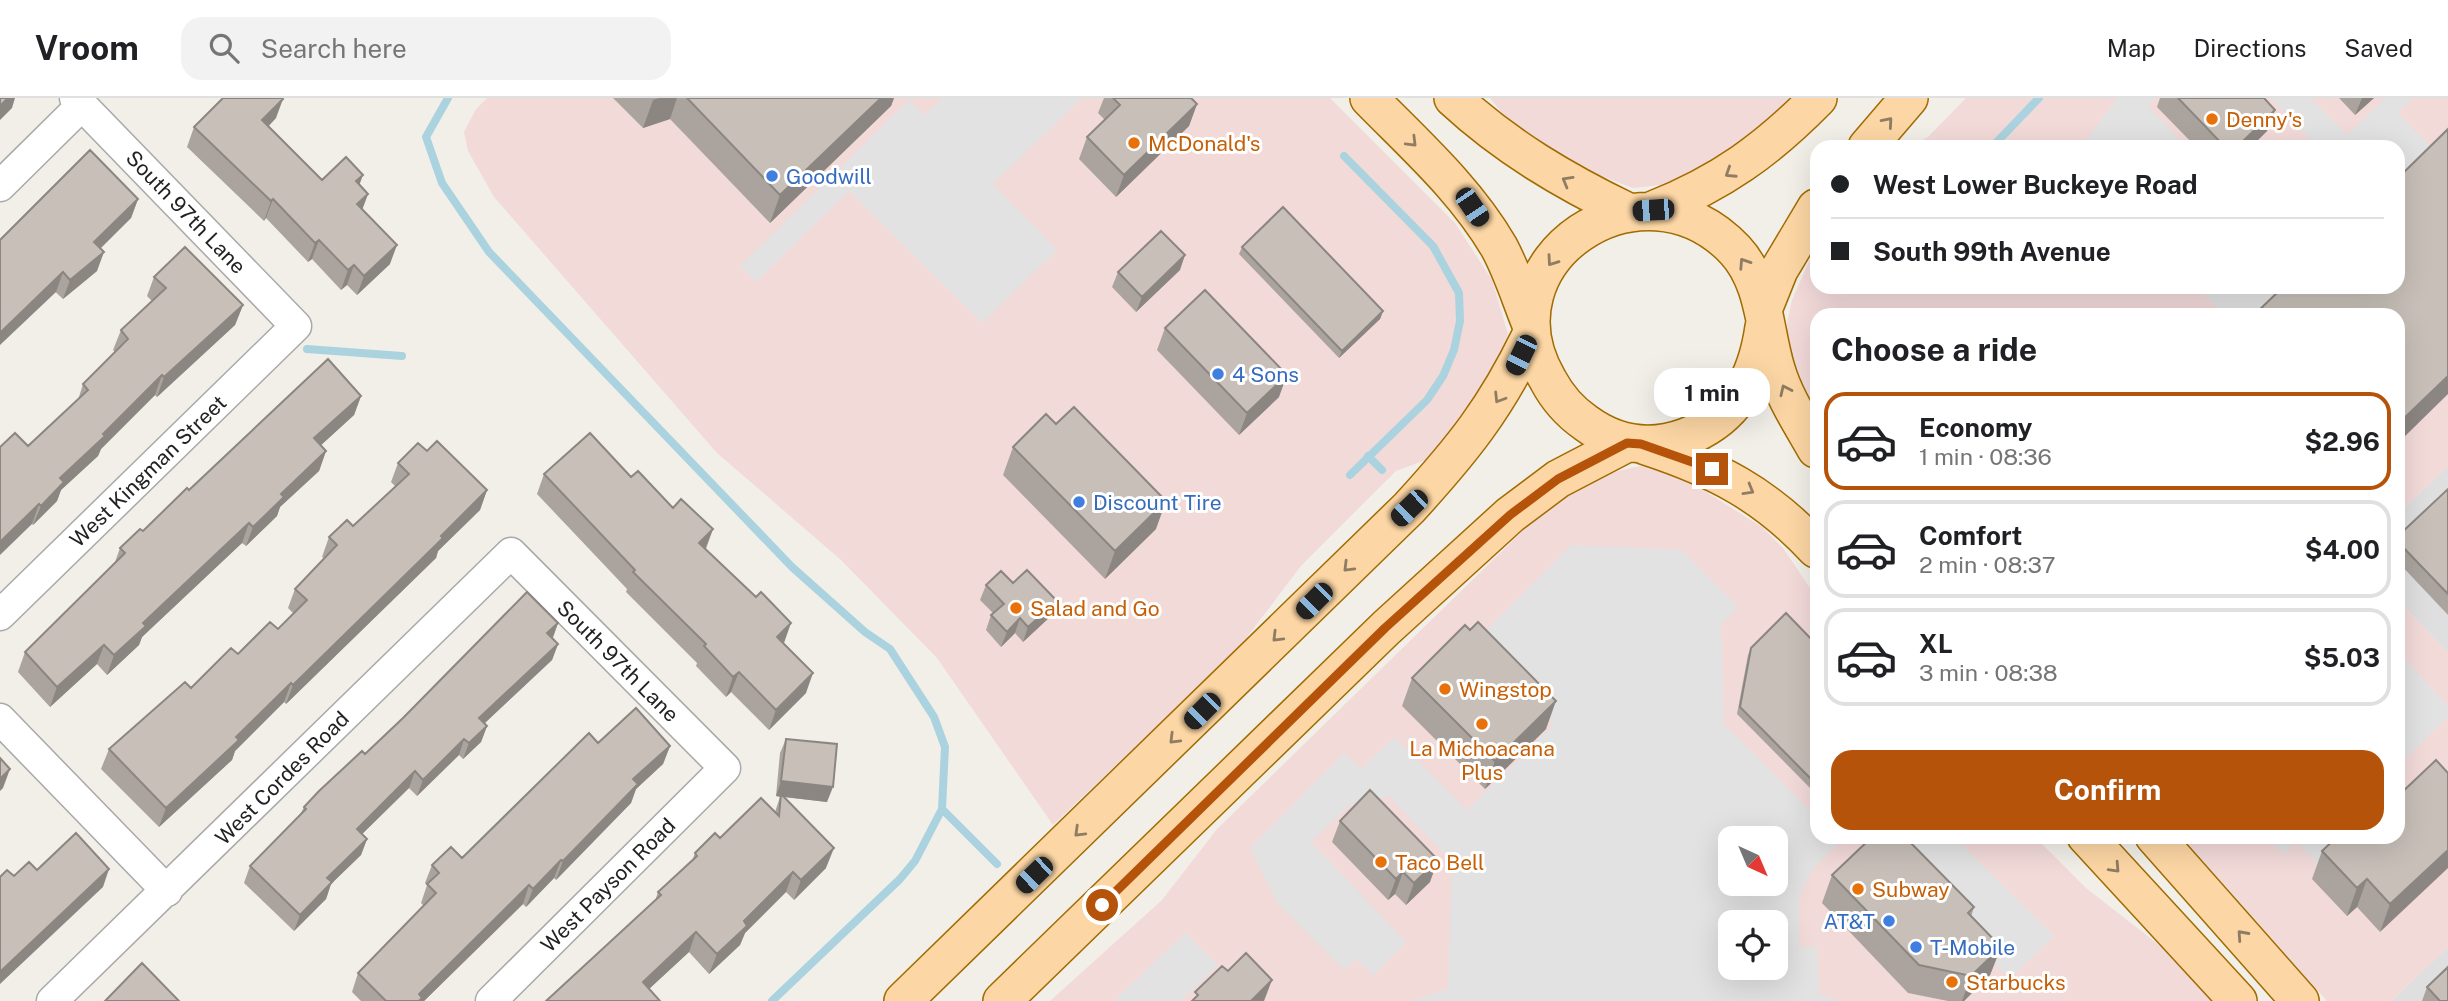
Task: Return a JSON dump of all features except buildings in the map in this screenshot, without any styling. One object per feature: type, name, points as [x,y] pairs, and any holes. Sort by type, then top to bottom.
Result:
[{"type":"main road","points":[[1369,98],[1455,186],[1500,250],[1530,329],[1537,362],[1566,405],[1603,435],[1712,469],[1758,495],[1810,543]]},
{"type":"main road","points":[[1453,98],[1502,140],[1584,191],[1641,211],[1684,216],[1721,237],[1737,252],[1754,279],[1777,372],[1810,437]]},
{"type":"main road","points":[[903,1001],[1409,508],[1481,425],[1503,391],[1530,329],[1541,278],[1568,242],[1606,218],[1641,211],[1729,174],[1784,132],[1818,98]]},
{"type":"main road","points":[[1873,140],[1909,98]]},
{"type":"main road","points":[[1002,1001],[1385,628],[1510,515],[1558,479],[1634,444],[1673,442],[1702,431],[1728,412],[1748,387],[1760,358],[1764,318],[1779,270],[1810,218]]},
{"type":"main road","points":[[2093,844],[2238,1001]]},
{"type":"main road","points":[[2161,844],[2300,1001]]},
{"type":"street","points":[[0,186],[79,102]]},
{"type":"street","name":"South 97th Lane","points":[[79,102],[296,326]]},
{"type":"street","name":"West Kingman Street","points":[[0,615],[296,326]]},
{"type":"street","name":"South 97th Lane","points":[[511,553],[725,768]]},
{"type":"street","name":"West Cordes Road","points":[[52,1001],[511,553]]},
{"type":"street","points":[[0,719],[167,891]]},
{"type":"street","name":"West Payson Road","points":[[491,1001],[725,768]]},
{"type":"shaded area","points":[[487,98],[1330,98],[1455,223],[1492,280],[1508,334],[1496,377],[1434,457],[1396,471],[1301,566],[1238,649],[1053,825],[937,658],[841,560],[717,453],[494,197],[468,151],[464,132],[476,109]]},
{"type":"shaded area","points":[[942,98],[1082,98],[993,184],[1057,250],[982,323],[849,191],[756,282],[740,266],[909,100],[925,115]]},
{"type":"shaded area","points":[[1490,98],[1799,98],[1722,160],[1679,183],[1633,188],[1570,164],[1506,118]]},
{"type":"shaded area","points":[[1966,98],[2448,98],[2448,466],[2405,507],[2405,308],[1810,308],[1810,398],[1788,349],[1787,323],[1792,300],[1810,260],[1810,294],[2405,294],[2405,140],[1922,140]]},
{"type":"shaded area","points":[[2118,98],[2154,98],[2148,106],[2180,140],[2085,140]]},
{"type":"shaded area","points":[[2271,98],[2311,98],[2347,135],[2385,98],[2412,98],[2398,113],[2433,149],[2405,177],[2405,140],[2310,140]]},
{"type":"shaded area","points":[[2204,294],[2286,294],[2271,308],[2218,308]]},
{"type":"shaded area","points":[[1649,464],[1687,480],[1762,527],[1783,548],[1810,588],[1810,844],[2042,844],[2086,888],[2163,948],[2215,1001],[1050,1001],[1162,900],[1217,829],[1536,518],[1586,484],[1618,471]]},
{"type":"shaded area","points":[[2448,466],[2448,653],[2405,607],[2405,507]]},
{"type":"shaded area","points":[[1572,545],[1681,550],[1738,607],[1721,625],[1724,724],[1810,811],[1810,844],[1838,844],[1813,869],[1799,897],[1799,947],[1817,947],[1819,994],[1841,1001],[1410,1001],[1448,989],[1452,862],[1389,796],[1350,805],[1311,842],[1406,942],[1373,976],[1356,959],[1344,970],[1278,904],[1250,848],[1344,753],[1361,769],[1394,737],[1467,810],[1553,725],[1473,643]]},
{"type":"shaded area","points":[[2405,607],[2448,653],[2448,947],[2391,1001],[2327,1001],[2188,844],[2405,844]]},
{"type":"shaded area","points":[[2405,660],[2448,706],[2448,717],[2405,759]]},
{"type":"shaded area","points":[[1874,844],[1961,844],[2054,936],[2010,979]]},
{"type":"shaded area","points":[[2273,844],[2295,844],[2283,854]]},
{"type":"shaded area","points":[[2299,844],[2342,844],[2319,866]]},
{"type":"shaded area","points":[[1185,933],[1218,965],[1181,1001],[1114,1001]]},
{"type":"shaded area","points":[[2448,947],[2448,1001],[2391,1001]]},
{"type":"waterway","points":[[448,98],[426,137],[442,183],[489,252],[792,567],[865,632],[890,649],[934,717],[945,747],[942,809],[915,861],[900,879],[772,1001]]},
{"type":"waterway","points":[[1999,140],[2039,98]]},
{"type":"waterway","points":[[1344,156],[1433,246],[1459,293],[1460,321],[1454,350],[1443,376],[1427,400],[1350,475]]},
{"type":"waterway","points":[[307,349],[402,356]]},
{"type":"waterway","points":[[1368,456],[1382,470]]},
{"type":"waterway","points":[[942,809],[997,864]]},
{"type":"place","name":"Denny's","points":[[2212,119]]},
{"type":"place","name":"McDonald's","points":[[1134,143]]},
{"type":"place","name":"Goodwill","points":[[772,176]]},
{"type":"place","name":"4 Sons","points":[[1218,374]]},
{"type":"place","name":"Discount Tire","points":[[1079,502]]},
{"type":"place","name":"Salad and Go","points":[[1016,608]]},
{"type":"place","name":"Wingstop","points":[[1445,689]]},
{"type":"place","name":"La Michoacana Plus","points":[[1482,724]]},
{"type":"place","name":"Taco Bell","points":[[1381,862]]},
{"type":"place","name":"Subway","points":[[1858,889]]},
{"type":"place","name":"AT&T","points":[[1889,921]]},
{"type":"place","name":"T-Mobile","points":[[1916,947]]},
{"type":"place","name":"Starbucks","points":[[1952,982]]},
{"type":"route","points":[[1102,905],[1385,628],[1510,515],[1558,479],[1627,443],[1641,444],[1712,469]]}]
